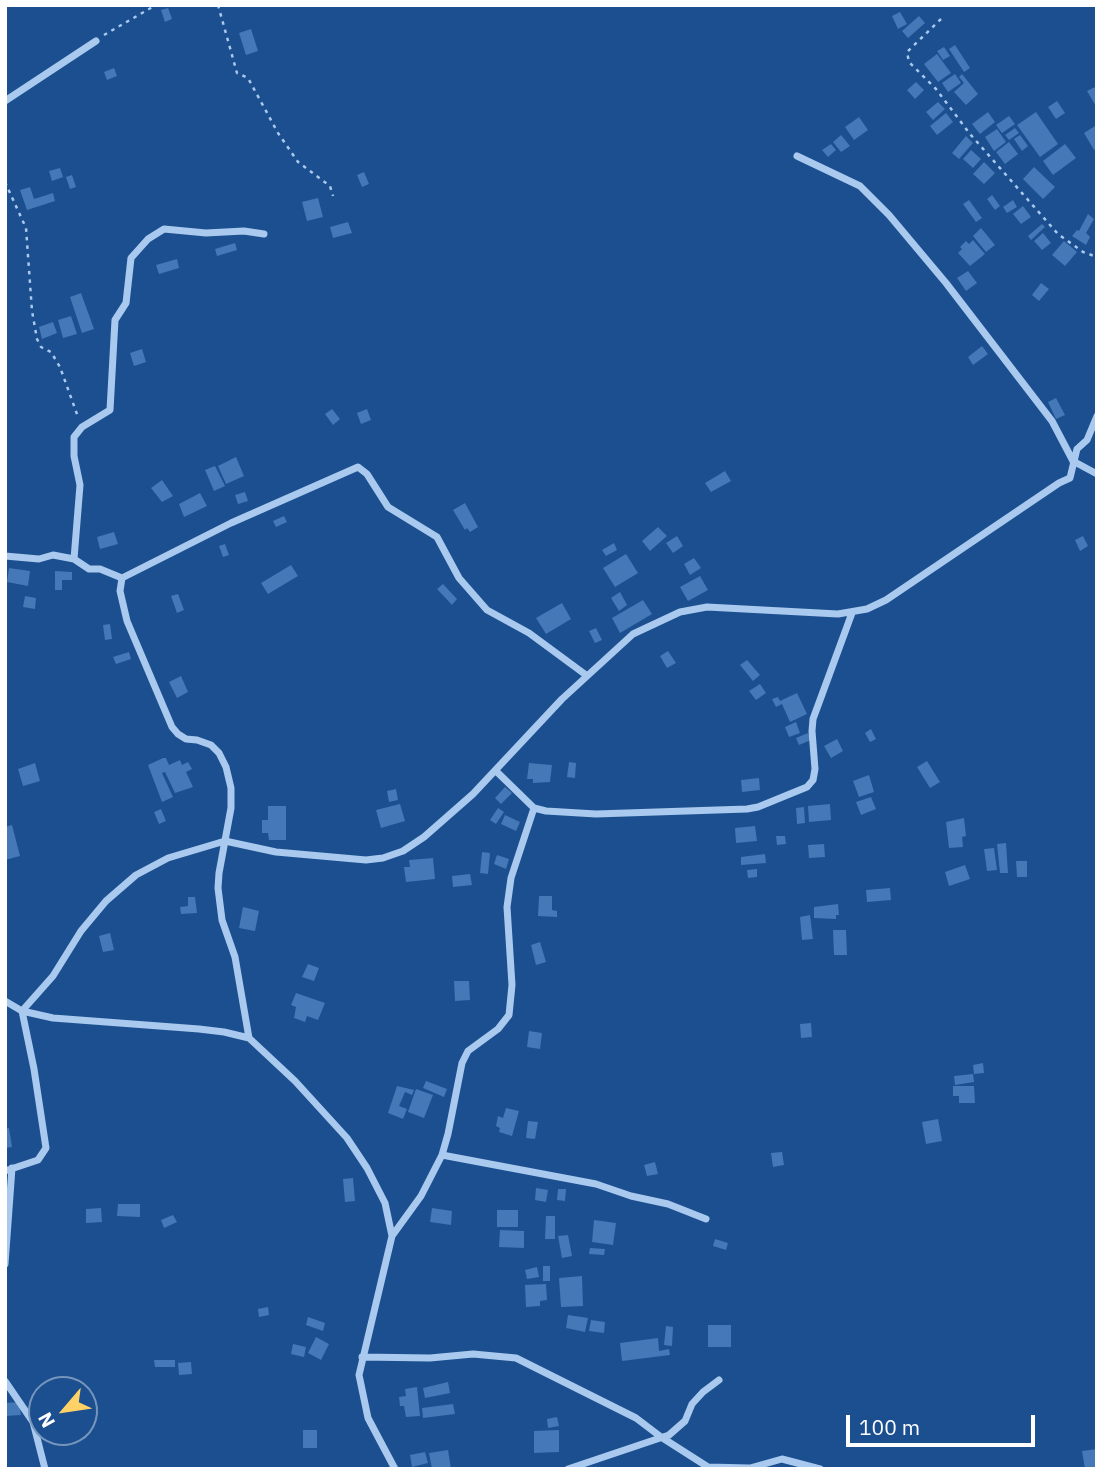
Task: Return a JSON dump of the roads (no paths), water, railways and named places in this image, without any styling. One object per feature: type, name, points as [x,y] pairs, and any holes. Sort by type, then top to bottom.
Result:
[{"type":"street","points":[[5,101],[96,41]]},
{"type":"street","points":[[797,156],[860,186],[889,215],[946,283],[1052,421],[1073,461],[1097,474]]},
{"type":"street","points":[[74,559],[80,485],[74,456],[74,437],[82,426],[110,410],[115,320],[126,303],[131,258],[148,239],[164,229],[206,233],[244,230],[264,234]]},
{"type":"street","points":[[22,1011],[53,976],[81,931],[106,901],[136,875],[168,858],[225,841],[276,852],[366,860],[402,852],[424,837],[496,771],[586,675],[634,634],[680,612],[707,607],[852,613],[867,610],[1070,478],[1077,449],[1087,440],[1097,416]]},
{"type":"street","points":[[5,556],[39,559],[52,555],[74,559],[89,569],[100,569],[122,578],[232,523],[358,467],[368,474],[388,508],[438,537],[459,578],[487,610],[529,633],[586,675]]},
{"type":"street","points":[[122,578],[120,591],[127,621],[172,727],[186,739],[211,745],[219,753],[226,768],[232,808],[219,873],[219,904],[235,957],[248,1038]]},
{"type":"street","points":[[496,771],[534,807],[547,811],[596,814],[747,809],[807,787],[813,780],[815,769],[813,719],[852,613]]},
{"type":"street","points":[[392,1236],[421,1196],[442,1155],[462,1063],[474,1045],[507,1020],[511,1009],[507,907],[511,878],[534,807]]},
{"type":"street","points":[[5,1001],[22,1011],[52,1018],[224,1032],[248,1038],[295,1081],[346,1138],[367,1168],[385,1202],[392,1236],[359,1375],[368,1418],[395,1469]]},
{"type":"street","points":[[5,1264],[9,1170],[38,1160],[46,1148],[44,1123],[22,1011]]},
{"type":"street","points":[[442,1155],[596,1184],[631,1196],[668,1204],[706,1219]]},
{"type":"street","points":[[362,1357],[430,1358],[473,1354],[516,1358],[579,1392],[636,1418],[708,1467],[750,1468],[782,1459],[820,1469]]},
{"type":"street","points":[[5,1381],[33,1422],[45,1469]]},
{"type":"street","points":[[568,1469],[678,1429],[685,1421],[692,1404],[719,1381]]}]
